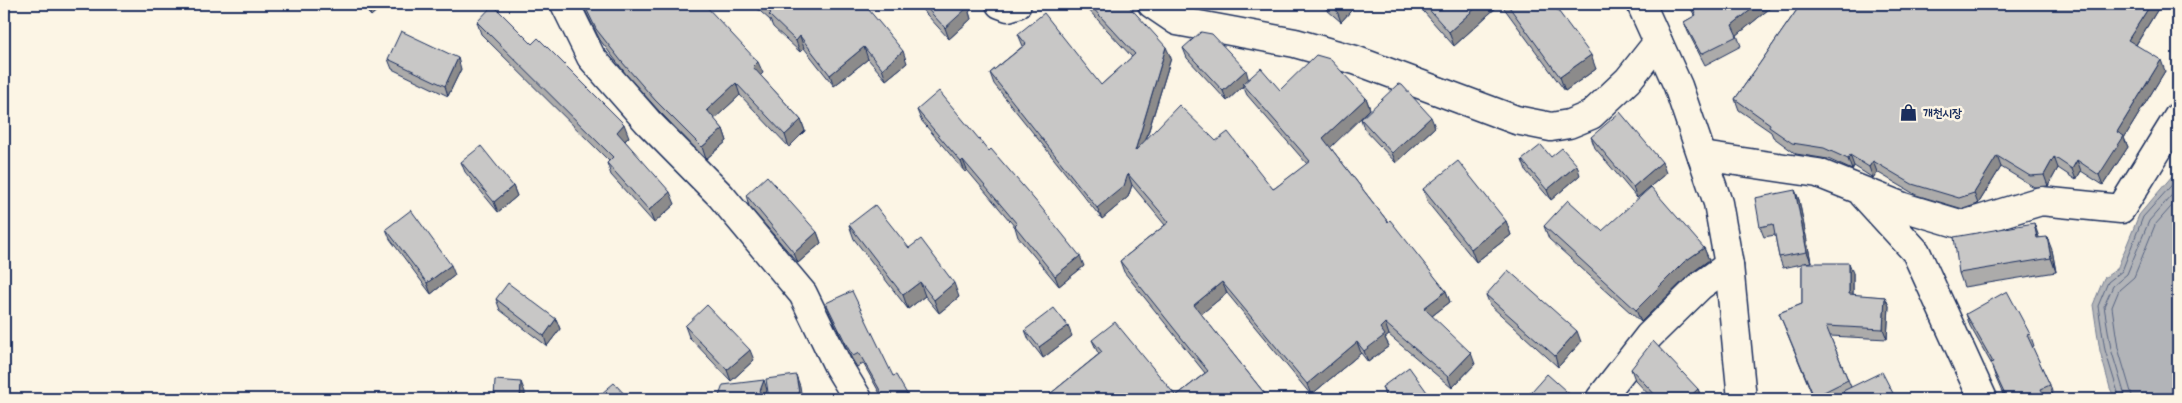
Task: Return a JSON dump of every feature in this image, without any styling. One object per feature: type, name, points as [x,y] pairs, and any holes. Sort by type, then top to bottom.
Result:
[{"type":"street","points":[[565,4],[591,57],[648,122],[722,196],[803,294],[838,366],[858,399]]},
{"type":"street","points":[[1000,4],[1008,6],[1017,4]]},
{"type":"street","points":[[1152,4],[1177,21],[1295,43],[1338,55],[1516,120],[1551,127],[1569,124],[1591,115],[1628,80],[1658,42]]},
{"type":"street","points":[[1641,4],[1678,86],[1718,203],[1729,265],[1742,399]]},
{"type":"street","points":[[1702,156],[1818,173],[1903,207],[1963,225],[2041,201],[2121,210],[2178,116]]},
{"type":"street","points":[[1859,190],[1916,252],[1983,399]]},
{"type":"street","points":[[1600,399],[1649,336],[1700,286],[1729,265]]},
{"type":"water","points":[[2178,169],[2178,399],[2115,399],[2100,351],[2093,305],[2104,278],[2117,269],[2139,215]]},
{"type":"building","points":[[584,4],[704,4],[758,62],[753,67],[801,120],[785,135],[736,83],[707,110],[723,129],[702,147],[655,100],[622,62],[596,29]]},
{"type":"building","points":[[760,4],[864,4],[903,51],[882,69],[864,47],[830,75],[800,36],[796,41],[769,15],[771,13]]},
{"type":"building","points":[[923,4],[963,4],[967,8],[945,28]]},
{"type":"building","points":[[1089,4],[1127,4],[1166,47],[1135,151],[1179,105],[1216,141],[1228,132],[1273,189],[1310,161],[1243,84],[1261,68],[1280,90],[1316,55],[1330,59],[1366,98],[1323,138],[1388,222],[1390,220],[1446,291],[1424,308],[1471,353],[1448,377],[1385,323],[1380,328],[1385,335],[1364,351],[1357,342],[1307,384],[1222,282],[1194,305],[1269,399],[1054,399],[1050,394],[1102,352],[1092,340],[1115,322],[1176,396],[1208,371],[1120,261],[1169,222],[1128,174],[1124,186],[1097,208],[990,73],[1026,44],[1018,34],[1044,13],[1101,85],[1135,54]]},
{"type":"building","points":[[1329,4],[1343,4],[1337,11]]},
{"type":"building","points":[[1424,4],[1480,4],[1449,32]]},
{"type":"building","points":[[1507,4],[1553,4],[1591,55],[1560,77]]},
{"type":"building","points":[[1690,4],[1758,4],[1732,25],[1737,36],[1701,54],[1684,22],[1696,15]]},
{"type":"building","name":"개천시장","points":[[1801,4],[2151,4],[2128,40],[2161,60],[2117,132],[2124,136],[2099,175],[2077,160],[2072,169],[2054,157],[2044,175],[2030,176],[1997,156],[1974,193],[1959,198],[1912,184],[1873,161],[1869,167],[1850,155],[1848,159],[1824,148],[1792,143],[1769,127],[1770,124],[1735,99]]},
{"type":"building","points":[[493,5],[532,44],[538,38],[624,124],[617,132],[670,192],[649,210],[607,163],[613,157],[477,22]]},
{"type":"building","points":[[401,31],[458,58],[445,86],[388,59]]},
{"type":"building","points":[[1201,32],[1212,34],[1246,70],[1223,91],[1183,48]]},
{"type":"building","points":[[1398,84],[1402,85],[1431,117],[1392,153],[1361,119]]},
{"type":"building","points":[[939,91],[989,151],[991,149],[1040,206],[1080,256],[1055,276],[1015,226],[1017,224],[963,160],[961,162],[917,110]]},
{"type":"building","points":[[1620,112],[1662,162],[1633,187],[1591,137]]},
{"type":"building","points":[[1541,145],[1551,157],[1562,148],[1577,165],[1547,190],[1522,160]]},
{"type":"building","points":[[481,146],[513,186],[494,202],[461,162]]},
{"type":"building","points":[[1458,161],[1506,221],[1471,249],[1423,189]]},
{"type":"building","points":[[767,176],[817,232],[794,253],[746,195]]},
{"type":"building","points":[[1651,187],[1704,248],[1684,262],[1636,310],[1544,226],[1568,200],[1602,231]]},
{"type":"building","points":[[1795,190],[1807,252],[1779,257],[1773,224],[1760,227],[1755,198]]},
{"type":"building","points":[[875,205],[909,248],[921,239],[954,283],[934,300],[920,282],[903,295],[849,225]]},
{"type":"building","points":[[411,210],[451,265],[427,283],[386,229]]},
{"type":"building","points":[[2034,223],[2037,238],[2047,237],[2051,258],[1959,273],[1954,237]]},
{"type":"building","points":[[1802,263],[1849,263],[1849,294],[1885,297],[1883,329],[1826,326],[1848,380],[1814,397],[1779,313],[1802,304]]},
{"type":"building","points":[[1508,270],[1577,331],[1555,356],[1486,295]]},
{"type":"building","points":[[508,283],[556,319],[544,336],[496,299]]},
{"type":"building","points":[[852,291],[893,376],[896,375],[910,399],[885,399],[859,353],[853,356],[848,348],[826,303]]},
{"type":"building","points":[[2007,291],[2030,334],[2027,335],[2050,385],[2041,389],[2046,399],[2007,399],[1990,363],[1993,362],[1966,314]]},
{"type":"building","points":[[707,305],[750,350],[727,370],[685,326]]},
{"type":"building","points":[[1054,308],[1068,326],[1039,347],[1025,330]]},
{"type":"building","points":[[1653,341],[1698,389],[1687,399],[1659,399],[1631,369]]},
{"type":"building","points":[[1409,367],[1432,399],[1390,399],[1382,387]]},
{"type":"building","points":[[1882,372],[1896,399],[1847,399],[1843,391]]},
{"type":"building","points":[[1547,374],[1575,399],[1525,399]]},
{"type":"building","points":[[796,375],[800,399],[769,399],[766,379]]},
{"type":"building","points":[[495,380],[521,382],[520,399],[494,399]]},
{"type":"building","points":[[764,380],[757,399],[718,399],[723,385]]},
{"type":"building","points":[[614,383],[629,399],[595,399]]},
{"type":"building","points":[[1798,394],[1800,399],[1779,399]]},
{"type":"place","name":"개천시장","points":[[1909,113]]}]
